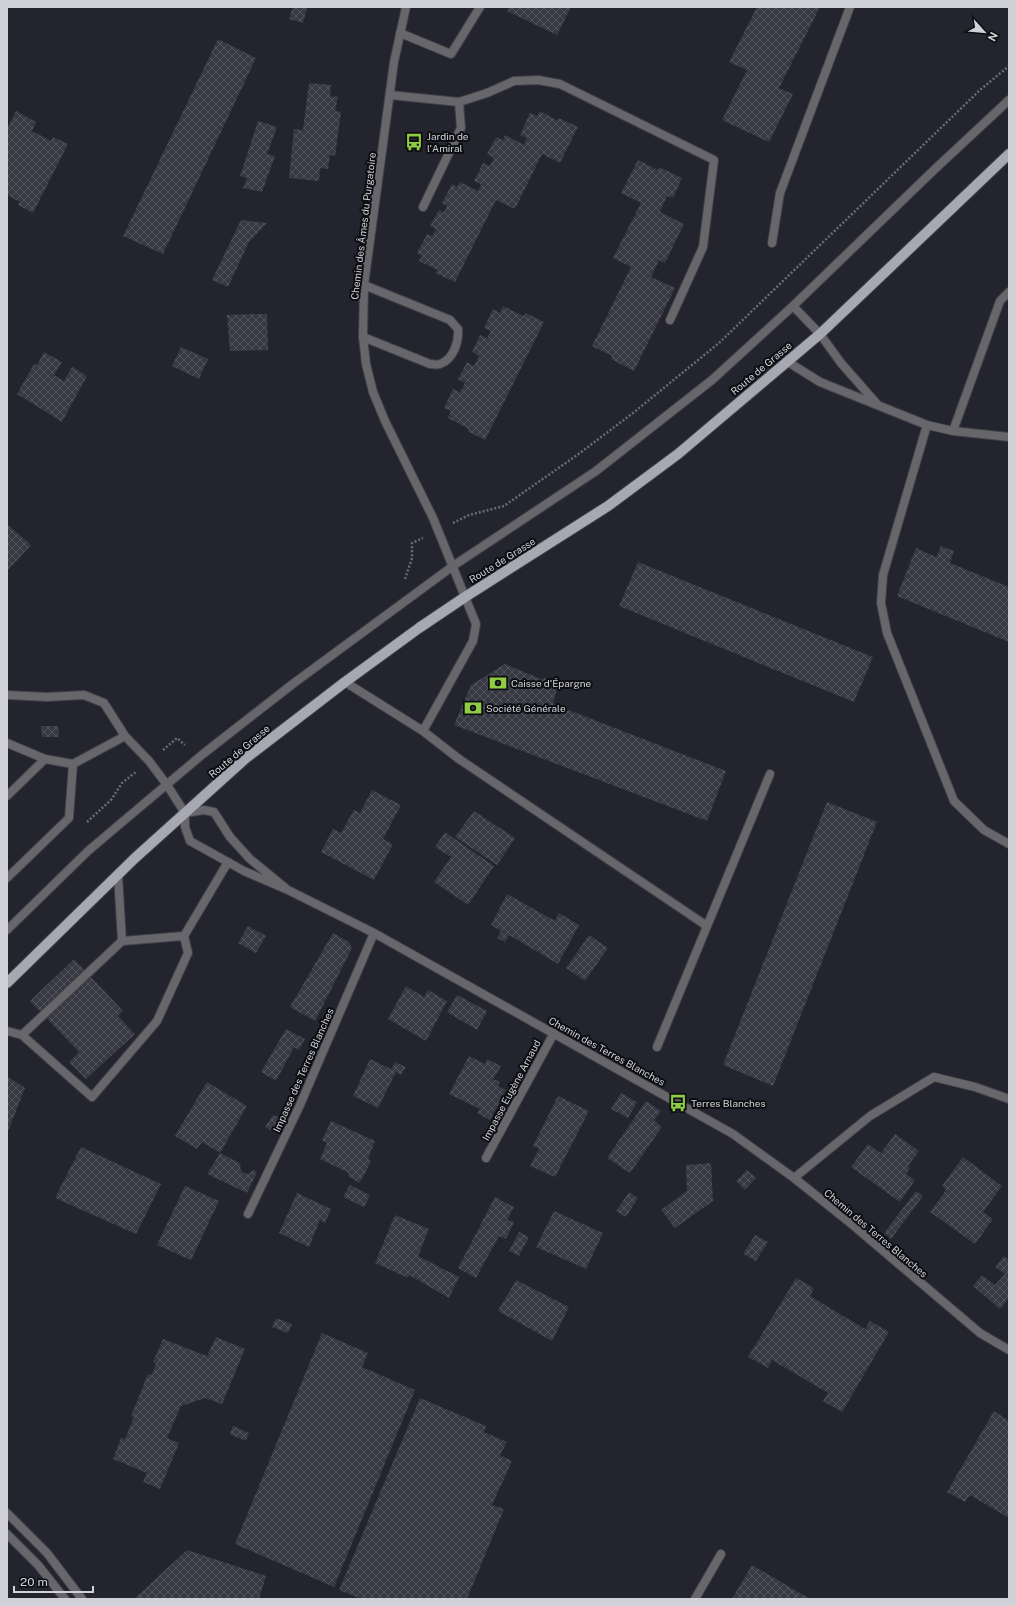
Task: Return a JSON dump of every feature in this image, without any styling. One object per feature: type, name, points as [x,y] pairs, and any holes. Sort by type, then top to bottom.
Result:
[{"type":"main road","name":"Route de Grasse","points":[[7,983],[118,875],[246,758],[345,682],[465,597],[608,506],[678,454],[820,334],[1009,154]]},
{"type":"street","name":"Chemin des Âmes du Purgatoire","points":[[406,7],[394,62],[364,285],[363,337],[366,364],[373,392],[385,422],[434,518],[476,624],[474,641],[423,731]]},
{"type":"street","points":[[400,33],[451,54],[480,7]]},
{"type":"street","points":[[772,243],[780,193],[850,7]]},
{"type":"street","points":[[390,95],[459,102],[487,93],[514,81],[538,80],[560,84],[714,160],[703,247],[670,320]]},
{"type":"street","points":[[7,930],[88,851],[204,754],[294,683],[453,566],[596,471],[712,380],[793,306],[929,174],[1009,100]]},
{"type":"street","points":[[422,207],[461,128],[459,102]]},
{"type":"street","points":[[363,337],[430,364],[440,364],[450,356],[459,340],[458,329],[450,320],[364,285]]},
{"type":"street","points":[[952,431],[1000,301],[1009,292]]},
{"type":"street","points":[[793,306],[820,334],[841,363],[878,404]]},
{"type":"street","points":[[788,362],[820,382],[878,404],[902,416],[927,425],[952,431],[1009,437]]},
{"type":"street","points":[[927,425],[883,575],[882,603],[887,633],[954,801],[984,830],[1009,844]]},
{"type":"street","points":[[345,682],[423,731],[459,758],[708,926]]},
{"type":"street","points":[[7,695],[84,695],[104,703],[125,736],[149,761],[185,813]]},
{"type":"street","points":[[7,743],[45,759],[73,764],[125,736]]},
{"type":"street","points":[[7,796],[45,759]]},
{"type":"street","points":[[7,878],[69,818],[73,764]]},
{"type":"street","points":[[657,1047],[770,774]]},
{"type":"street","name":"Chemin des Terres Blanches","points":[[288,890],[250,859],[230,837],[214,812],[204,810],[185,813],[185,827],[190,841],[228,862],[374,933],[733,1134],[794,1178],[848,1221],[980,1333],[1009,1350]]},
{"type":"street","points":[[7,1031],[22,1035],[92,1097],[157,1021],[188,953],[184,936],[228,862]]},
{"type":"street","points":[[118,875],[122,941]]},
{"type":"street","name":"Impasse des Terres Blanches","points":[[248,1214],[300,1105],[374,933]]},
{"type":"street","points":[[22,1035],[122,941],[184,936]]},
{"type":"street","name":"Impasse Eugène Arnaud","points":[[486,1158],[554,1033]]},
{"type":"street","points":[[794,1178],[870,1116],[934,1077],[975,1087],[1009,1099]]},
{"type":"street","points":[[7,1513],[49,1556],[82,1599]]},
{"type":"street","points":[[7,1534],[38,1566],[65,1599]]},
{"type":"street","points":[[695,1599],[721,1554]]},
{"type":"path","points":[[469,515],[504,506],[627,418],[719,343],[980,90],[1009,66]]},
{"type":"building","points":[[293,7],[307,8],[303,23],[289,19]]},
{"type":"building","points":[[509,7],[571,7],[557,35],[507,11]]},
{"type":"building","points":[[757,7],[820,7],[779,88],[793,94],[769,142],[722,120],[747,70],[729,62]]},
{"type":"building","points":[[218,39],[256,58],[163,254],[123,236]]},
{"type":"building","points":[[309,83],[331,85],[330,96],[338,97],[335,111],[341,112],[335,156],[330,155],[328,169],[320,168],[319,181],[289,178],[294,129],[303,130]]},
{"type":"building","points":[[16,111],[36,122],[32,131],[51,141],[53,137],[68,144],[33,213],[18,205],[20,202],[7,195],[7,129]]},
{"type":"building","points":[[540,111],[558,121],[559,118],[578,127],[560,163],[542,154],[515,209],[496,200],[455,282],[435,273],[438,270],[419,261],[422,256],[417,253],[427,234],[432,236],[436,229],[430,226],[439,210],[444,212],[447,206],[442,203],[452,184],[457,187],[460,182],[478,191],[481,184],[474,181],[483,163],[490,166],[494,158],[487,154],[496,137],[503,140],[505,135],[524,145],[527,138],[520,135],[530,113],[537,116]]},
{"type":"building","points":[[258,121],[277,127],[267,154],[275,156],[262,192],[243,188],[247,178],[240,176]]},
{"type":"building","points":[[638,160],[658,170],[659,167],[682,178],[673,198],[667,196],[660,212],[684,224],[665,263],[659,260],[651,277],[675,288],[634,371],[611,359],[612,356],[592,346],[631,267],[613,258],[641,203],[621,193]]},
{"type":"building","points":[[241,220],[267,223],[249,242],[228,287],[212,280]]},
{"type":"building","points":[[503,306],[524,316],[526,313],[544,322],[485,440],[467,431],[469,429],[448,418],[451,411],[444,408],[453,389],[460,392],[465,383],[458,379],[467,362],[474,366],[479,356],[472,352],[480,335],[487,338],[491,331],[484,328],[493,309],[500,313]]},
{"type":"building","points":[[267,314],[268,350],[230,351],[227,315]]},
{"type":"building","points":[[181,347],[208,359],[199,379],[172,366]]},
{"type":"building","points":[[44,352],[62,362],[54,375],[64,381],[72,367],[87,376],[62,422],[17,394],[34,364],[37,365]]},
{"type":"building","points":[[7,524],[31,545],[7,571]]},
{"type":"building","points":[[941,546],[954,551],[950,563],[1009,587],[1009,642],[897,596],[916,548],[936,557]]},
{"type":"building","points":[[638,562],[873,657],[854,702],[619,606]]},
{"type":"building","points":[[505,664],[543,680],[544,678],[558,683],[553,704],[726,771],[707,821],[454,725],[471,685]]},
{"type":"building","points":[[41,726],[58,726],[59,737],[42,737]]},
{"type":"building","points":[[372,790],[401,805],[383,839],[393,844],[374,880],[321,852],[333,829],[341,833],[354,810],[360,813]]},
{"type":"building","points":[[827,802],[877,822],[773,1086],[723,1065]]},
{"type":"building","points":[[474,811],[515,838],[497,865],[455,837]]},
{"type":"building","points":[[445,832],[494,866],[468,905],[434,882],[451,857],[435,847]]},
{"type":"building","points":[[507,894],[555,921],[559,913],[579,925],[558,964],[509,935],[505,942],[497,938],[501,931],[491,925]]},
{"type":"building","points":[[248,926],[266,936],[256,953],[238,943]]},
{"type":"building","points":[[333,933],[349,942],[352,948],[315,1021],[290,1007]]},
{"type":"building","points":[[589,935],[608,948],[585,981],[566,968]]},
{"type":"building","points":[[74,959],[123,1011],[118,1016],[135,1034],[86,1079],[69,1062],[79,1052],[30,1001]]},
{"type":"building","points":[[406,986],[424,997],[428,990],[447,1001],[426,1041],[388,1019]]},
{"type":"building","points":[[457,995],[487,1011],[477,1030],[447,1012]]},
{"type":"building","points":[[286,1029],[305,1039],[299,1050],[294,1047],[276,1081],[261,1072]]},
{"type":"building","points":[[469,1056],[485,1064],[487,1059],[501,1066],[493,1079],[500,1082],[498,1086],[506,1090],[490,1120],[477,1113],[480,1109],[449,1094]]},
{"type":"building","points":[[370,1059],[391,1069],[395,1062],[406,1067],[401,1075],[396,1072],[378,1108],[353,1096]]},
{"type":"building","points":[[7,1076],[25,1088],[7,1134]]},
{"type":"building","points":[[207,1082],[247,1106],[220,1153],[202,1142],[197,1149],[175,1136]]},
{"type":"building","points":[[621,1093],[637,1102],[628,1118],[611,1109]]},
{"type":"building","points":[[558,1096],[589,1111],[555,1177],[530,1166],[539,1149],[533,1146]]},
{"type":"building","points":[[646,1101],[661,1111],[654,1120],[662,1127],[630,1173],[607,1158]]},
{"type":"building","points":[[273,1115],[282,1119],[274,1132],[265,1127]]},
{"type":"building","points":[[331,1121],[375,1141],[368,1159],[371,1161],[360,1183],[348,1176],[349,1173],[320,1159],[327,1143],[322,1140]]},
{"type":"building","points":[[895,1134],[919,1151],[908,1166],[910,1168],[906,1174],[915,1180],[900,1202],[851,1167],[868,1144],[881,1153]]},
{"type":"building","points":[[81,1147],[161,1184],[136,1234],[55,1198]]},
{"type":"building","points":[[220,1153],[241,1164],[240,1168],[243,1173],[249,1174],[253,1170],[257,1172],[247,1193],[207,1174]]},
{"type":"building","points":[[963,1157],[1002,1186],[983,1212],[993,1219],[975,1244],[930,1212],[946,1190],[942,1186]]},
{"type":"building","points":[[711,1163],[713,1201],[675,1228],[661,1210],[687,1191],[686,1165]]},
{"type":"building","points":[[747,1170],[756,1178],[745,1190],[736,1181]]},
{"type":"building","points":[[350,1185],[370,1195],[364,1207],[343,1197]]},
{"type":"building","points":[[185,1186],[219,1201],[191,1260],[157,1245]]},
{"type":"building","points":[[916,1191],[923,1196],[891,1239],[884,1233]]},
{"type":"building","points":[[629,1192],[638,1198],[626,1217],[616,1211]]},
{"type":"building","points":[[297,1193],[331,1209],[325,1223],[320,1220],[309,1247],[279,1233]]},
{"type":"building","points":[[495,1197],[514,1207],[507,1220],[514,1222],[506,1239],[499,1236],[476,1278],[458,1268]]},
{"type":"building","points":[[554,1211],[603,1233],[586,1269],[536,1247]]},
{"type":"building","points":[[395,1215],[429,1229],[418,1256],[459,1277],[449,1298],[409,1275],[408,1278],[375,1263]]},
{"type":"building","points":[[519,1232],[529,1237],[519,1256],[509,1251]]},
{"type":"building","points":[[755,1235],[768,1242],[756,1261],[743,1254]]},
{"type":"building","points":[[1004,1256],[1009,1260],[1009,1298],[1000,1309],[973,1286],[982,1275],[995,1285],[1005,1274],[995,1267]]},
{"type":"building","points":[[796,1278],[814,1288],[810,1296],[865,1329],[870,1321],[889,1332],[842,1412],[823,1401],[828,1393],[772,1360],[768,1368],[748,1357]]},
{"type":"building","points":[[516,1280],[569,1307],[552,1341],[498,1311]]},
{"type":"building","points":[[276,1318],[292,1324],[288,1333],[272,1327]]},
{"type":"building","points":[[322,1333],[368,1353],[362,1367],[415,1390],[334,1587],[235,1544]]},
{"type":"building","points":[[216,1337],[245,1349],[222,1404],[205,1398],[181,1406],[167,1438],[179,1443],[160,1489],[143,1482],[147,1473],[113,1459],[121,1438],[125,1439],[134,1417],[131,1416],[148,1374],[152,1375],[156,1363],[153,1362],[163,1339],[207,1356]]},
{"type":"building","points":[[420,1398],[486,1426],[484,1432],[507,1442],[500,1455],[512,1461],[492,1505],[504,1509],[467,1599],[362,1599],[339,1590]]},
{"type":"building","points":[[994,1411],[1009,1421],[1009,1518],[970,1495],[965,1502],[947,1492]]},
{"type":"building","points":[[233,1426],[249,1433],[246,1441],[230,1434]]},
{"type":"building","points":[[187,1550],[266,1576],[259,1599],[134,1599]]},
{"type":"building","points":[[752,1565],[810,1599],[732,1599]]},
{"type":"place","name":"Jardin de l'Amiral","points":[[414,142]]},
{"type":"place","name":"Caisse d'Épargne","points":[[498,683]]},
{"type":"place","name":"Société Générale","points":[[473,708]]},
{"type":"place","name":"Terres Blanches","points":[[678,1103]]}]
